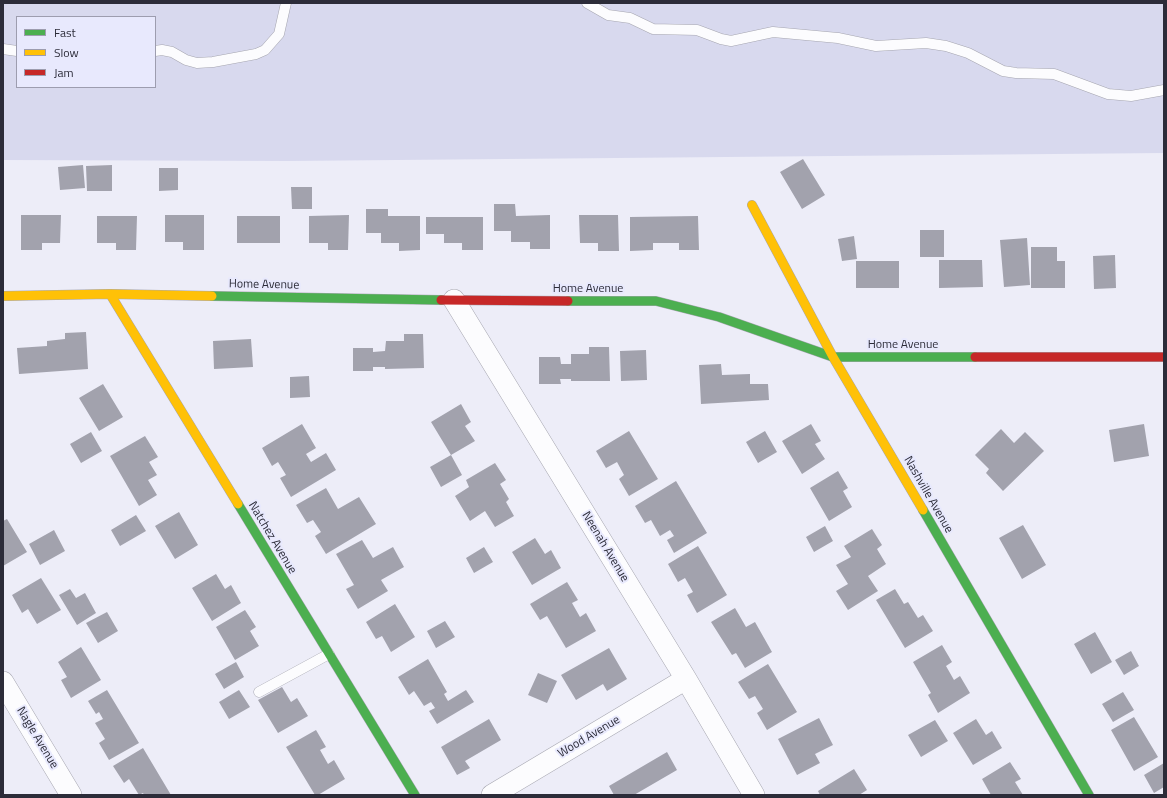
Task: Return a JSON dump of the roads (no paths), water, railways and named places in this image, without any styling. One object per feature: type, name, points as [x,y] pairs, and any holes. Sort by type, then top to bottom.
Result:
[{"type":"street","name":"Nashville Avenue","points":[[752,205],[834,357],[1089,795]]},
{"type":"street","name":"Home Avenue","points":[[3,296],[110,294],[454,300],[656,301],[719,317],[834,357],[1164,357]]},
{"type":"street","name":"Natchez Avenue","points":[[110,294],[415,795]]},
{"type":"street","name":"Neenah Avenue","points":[[454,300],[686,679],[754,795]]},
{"type":"street","name":"Wood Avenue","points":[[492,795],[686,679]]},
{"type":"street","name":"Nagle Avenue","points":[[3,682],[71,795]]},
{"type":"lane","points":[[156,51],[172,52],[186,60],[197,63],[213,62],[256,54],[265,50],[279,34],[286,3]]},
{"type":"lane","points":[[587,3],[608,15],[630,18],[653,28],[697,30],[721,40],[732,41],[773,32],[838,38],[871,46],[926,43],[946,46],[968,53],[1003,71],[1016,73],[1054,74],[1108,94],[1131,96],[1164,90]]},
{"type":"lane","points":[[3,49],[16,51]]},
{"type":"lane","points":[[259,692],[329,654]]}]
